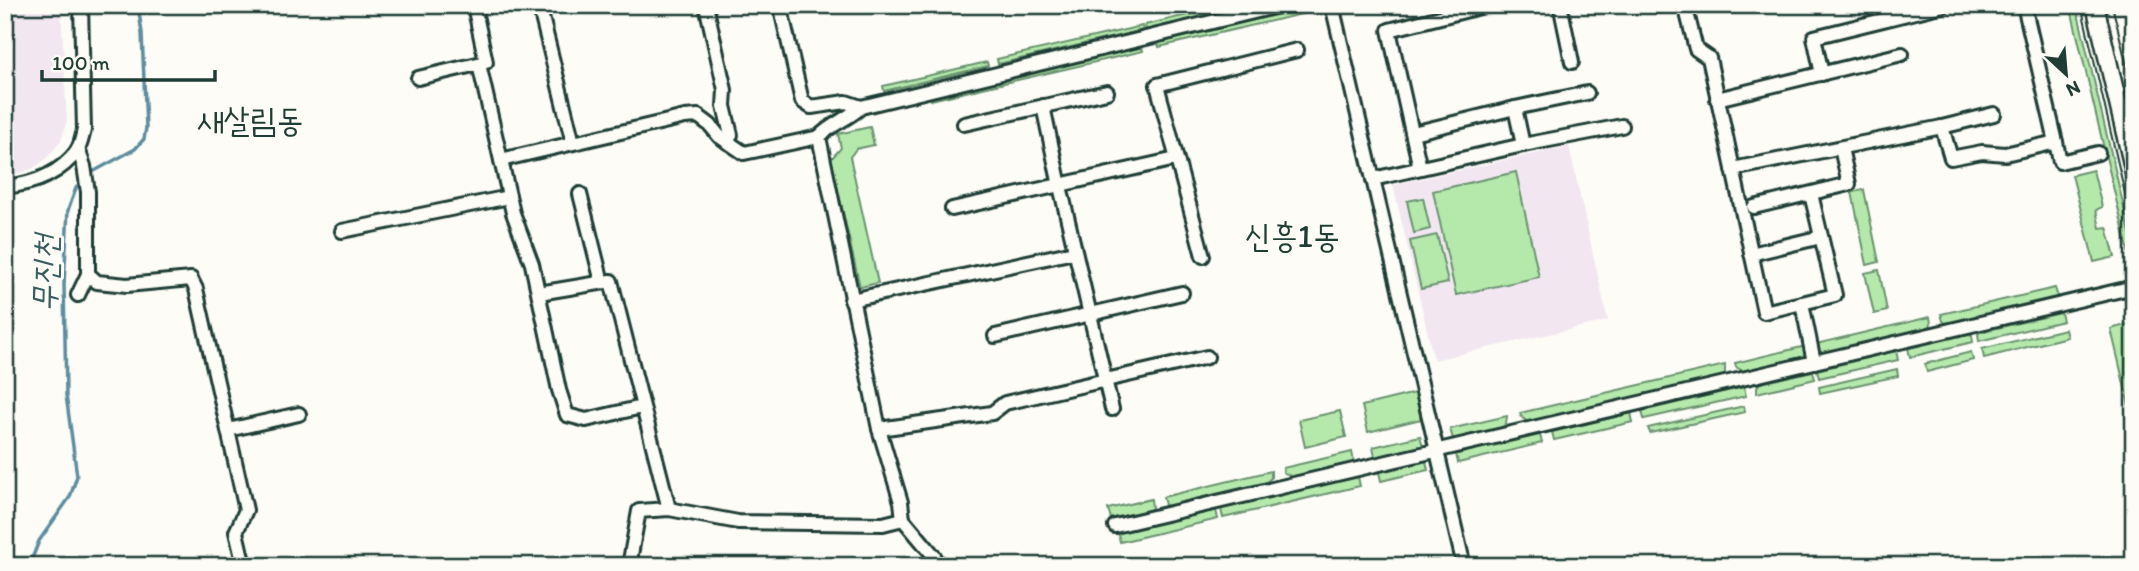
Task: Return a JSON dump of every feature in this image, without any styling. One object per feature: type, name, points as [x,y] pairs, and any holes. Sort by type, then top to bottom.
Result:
[{"type":"main road","points":[[2095,5],[2134,172]]},
{"type":"street","points":[[5,187],[26,185],[48,176],[78,149],[84,130],[81,5]]},
{"type":"street","points":[[418,78],[486,62],[476,15],[479,5]]},
{"type":"street","points":[[539,5],[573,143]]},
{"type":"street","points":[[706,5],[725,90],[724,106],[732,135],[727,142]]},
{"type":"street","points":[[779,5],[802,101],[811,107],[846,102],[861,107]]},
{"type":"street","points":[[501,160],[698,116],[744,153],[819,137],[861,107],[1282,5]]},
{"type":"street","points":[[1332,5],[1464,566]]},
{"type":"street","points":[[1420,168],[1389,30],[1488,5]]},
{"type":"street","points":[[1562,5],[1560,9],[1572,62]]},
{"type":"street","points":[[1685,5],[1696,49],[1709,58],[1764,312],[1835,295],[1811,194]]},
{"type":"street","points":[[1822,74],[1814,37],[1944,5]]},
{"type":"street","points":[[2024,5],[2060,162],[2098,153]]},
{"type":"street","points":[[1203,256],[1157,85],[1297,50]]},
{"type":"street","points":[[1717,100],[1902,54]]},
{"type":"street","points":[[479,64],[513,213],[532,264],[559,390],[567,415],[586,420],[642,407]]},
{"type":"street","points":[[964,124],[1107,92]]},
{"type":"street","points":[[1413,133],[1587,93]]},
{"type":"street","points":[[1043,106],[1074,252],[1112,409]]},
{"type":"street","points":[[1515,108],[1523,145]]},
{"type":"street","points":[[1732,169],[1994,114]]},
{"type":"street","points":[[1373,179],[1622,126]]},
{"type":"street","points":[[1942,127],[1951,158],[1982,152],[2005,154],[2056,142]]},
{"type":"street","points":[[819,137],[879,429],[901,502],[903,519],[934,556],[939,566]]},
{"type":"street","points":[[1754,207],[1849,184],[1841,148]]},
{"type":"street","points":[[78,149],[88,192],[88,274],[78,295]]},
{"type":"street","points":[[952,209],[1176,159]]},
{"type":"street","points":[[580,194],[602,282]]},
{"type":"street","points":[[342,231],[509,197]]},
{"type":"street","points":[[1751,254],[1821,237]]},
{"type":"street","points":[[851,300],[1074,252]]},
{"type":"street","points":[[88,274],[97,282],[127,285],[191,279],[196,289],[246,510],[236,532],[244,566]]},
{"type":"street","points":[[539,293],[611,281],[669,509]]},
{"type":"street","points":[[1115,526],[2134,287]]},
{"type":"street","points":[[995,337],[1182,293]]},
{"type":"street","points":[[1802,303],[1814,362]]},
{"type":"street","points":[[879,429],[992,413],[1004,403],[1207,357]]},
{"type":"street","points":[[228,430],[299,414]]},
{"type":"street","points":[[629,566],[639,511],[669,509],[738,522],[883,524],[903,519]]},
{"type":"shaded area","points":[[5,5],[61,5],[67,121],[61,141],[45,160],[32,169],[5,175]]},
{"type":"shaded area","points":[[1569,146],[1608,321],[1434,360],[1393,185]]},
{"type":"green space","points":[[1229,5],[1251,5],[1146,30],[1145,25]]},
{"type":"green space","points":[[1318,5],[1319,10],[1159,47],[1158,43]]},
{"type":"green space","points":[[2070,5],[2076,5],[2134,258],[2130,258]]},
{"type":"green space","points":[[1142,26],[1143,30],[998,64],[997,59]]},
{"type":"green space","points":[[1142,47],[1143,51],[931,100],[930,96]]},
{"type":"green space","points":[[987,62],[988,66],[884,91],[883,86]]},
{"type":"green space","points":[[870,127],[874,145],[856,149],[850,157],[878,283],[860,287],[831,159],[841,148],[838,134]]},
{"type":"green space","points":[[2093,170],[2102,207],[2096,210],[2100,228],[2107,227],[2115,257],[2094,262],[2072,175]]},
{"type":"green space","points":[[1516,172],[1539,277],[1456,295],[1433,191]]},
{"type":"green space","points":[[1864,190],[1879,262],[1867,265],[1852,192]]},
{"type":"green space","points":[[1423,198],[1430,229],[1414,233],[1407,201]]},
{"type":"green space","points":[[1437,235],[1448,283],[1421,289],[1410,241]]},
{"type":"green space","points":[[1879,270],[1887,311],[1874,314],[1865,273]]},
{"type":"green space","points":[[2055,288],[2058,297],[1947,324],[1941,314]]},
{"type":"green space","points":[[2061,313],[2063,321],[1979,341],[1980,332]]},
{"type":"green space","points":[[1930,317],[1929,327],[1818,354],[1816,344]]},
{"type":"green space","points":[[2132,323],[2134,331],[2134,418],[2111,329]]},
{"type":"green space","points":[[2065,329],[2067,337],[1984,358],[1982,349]]},
{"type":"green space","points":[[1972,335],[1973,342],[1910,357],[1908,348]]},
{"type":"green space","points":[[1806,346],[1808,356],[1743,371],[1736,367],[1735,363]]},
{"type":"green space","points":[[1896,351],[1898,360],[1819,378],[1817,370]]},
{"type":"green space","points":[[1971,352],[1973,360],[1927,372],[1925,364]]},
{"type":"green space","points":[[1725,365],[1723,376],[1527,422],[1520,413]]},
{"type":"green space","points":[[1897,369],[1898,376],[1820,393],[1819,387]]},
{"type":"green space","points":[[1813,371],[1815,379],[1757,393],[1760,383]]},
{"type":"green space","points":[[1744,387],[1746,396],[1644,419],[1642,411]]},
{"type":"green space","points":[[1415,393],[1421,419],[1368,432],[1362,406]]},
{"type":"green space","points":[[1744,406],[1745,412],[1650,433],[1648,428]]},
{"type":"green space","points":[[1340,411],[1346,437],[1305,447],[1299,420]]},
{"type":"green space","points":[[1631,413],[1633,422],[1554,440],[1552,432]]},
{"type":"green space","points":[[1507,416],[1506,424],[1502,427],[1453,439],[1450,429]]},
{"type":"green space","points":[[1540,435],[1542,443],[1458,463],[1456,454]]},
{"type":"green space","points":[[1420,436],[1423,446],[1375,457],[1373,447]]},
{"type":"green space","points":[[1352,452],[1354,462],[1292,477],[1283,472],[1283,468]]},
{"type":"green space","points":[[1426,461],[1428,470],[1381,481],[1379,472]]},
{"type":"green space","points":[[1271,471],[1271,478],[1265,483],[1165,505],[1163,497]]},
{"type":"green space","points":[[1358,477],[1360,486],[1223,518],[1221,509]]},
{"type":"green space","points":[[1151,499],[1152,508],[1149,510],[1111,519],[1108,509]]},
{"type":"green space","points":[[1216,510],[1218,519],[1120,542],[1118,533]]},
{"type":"waterway","name":"무진천","points":[[89,174],[135,149],[144,139],[146,128],[142,33],[138,5]]},
{"type":"waterway","name":"무진천","points":[[29,566],[39,541],[70,497],[77,476],[66,395],[64,284],[68,210],[76,188],[82,182]]},
{"type":"tram line","points":[[2081,5],[2134,232]]},
{"type":"tram line","points":[[2112,5],[2134,95]]},
{"type":"district","name":"새살림동","points":[[250,119]]},
{"type":"district","name":"신흥1동","points":[[1292,235]]}]
